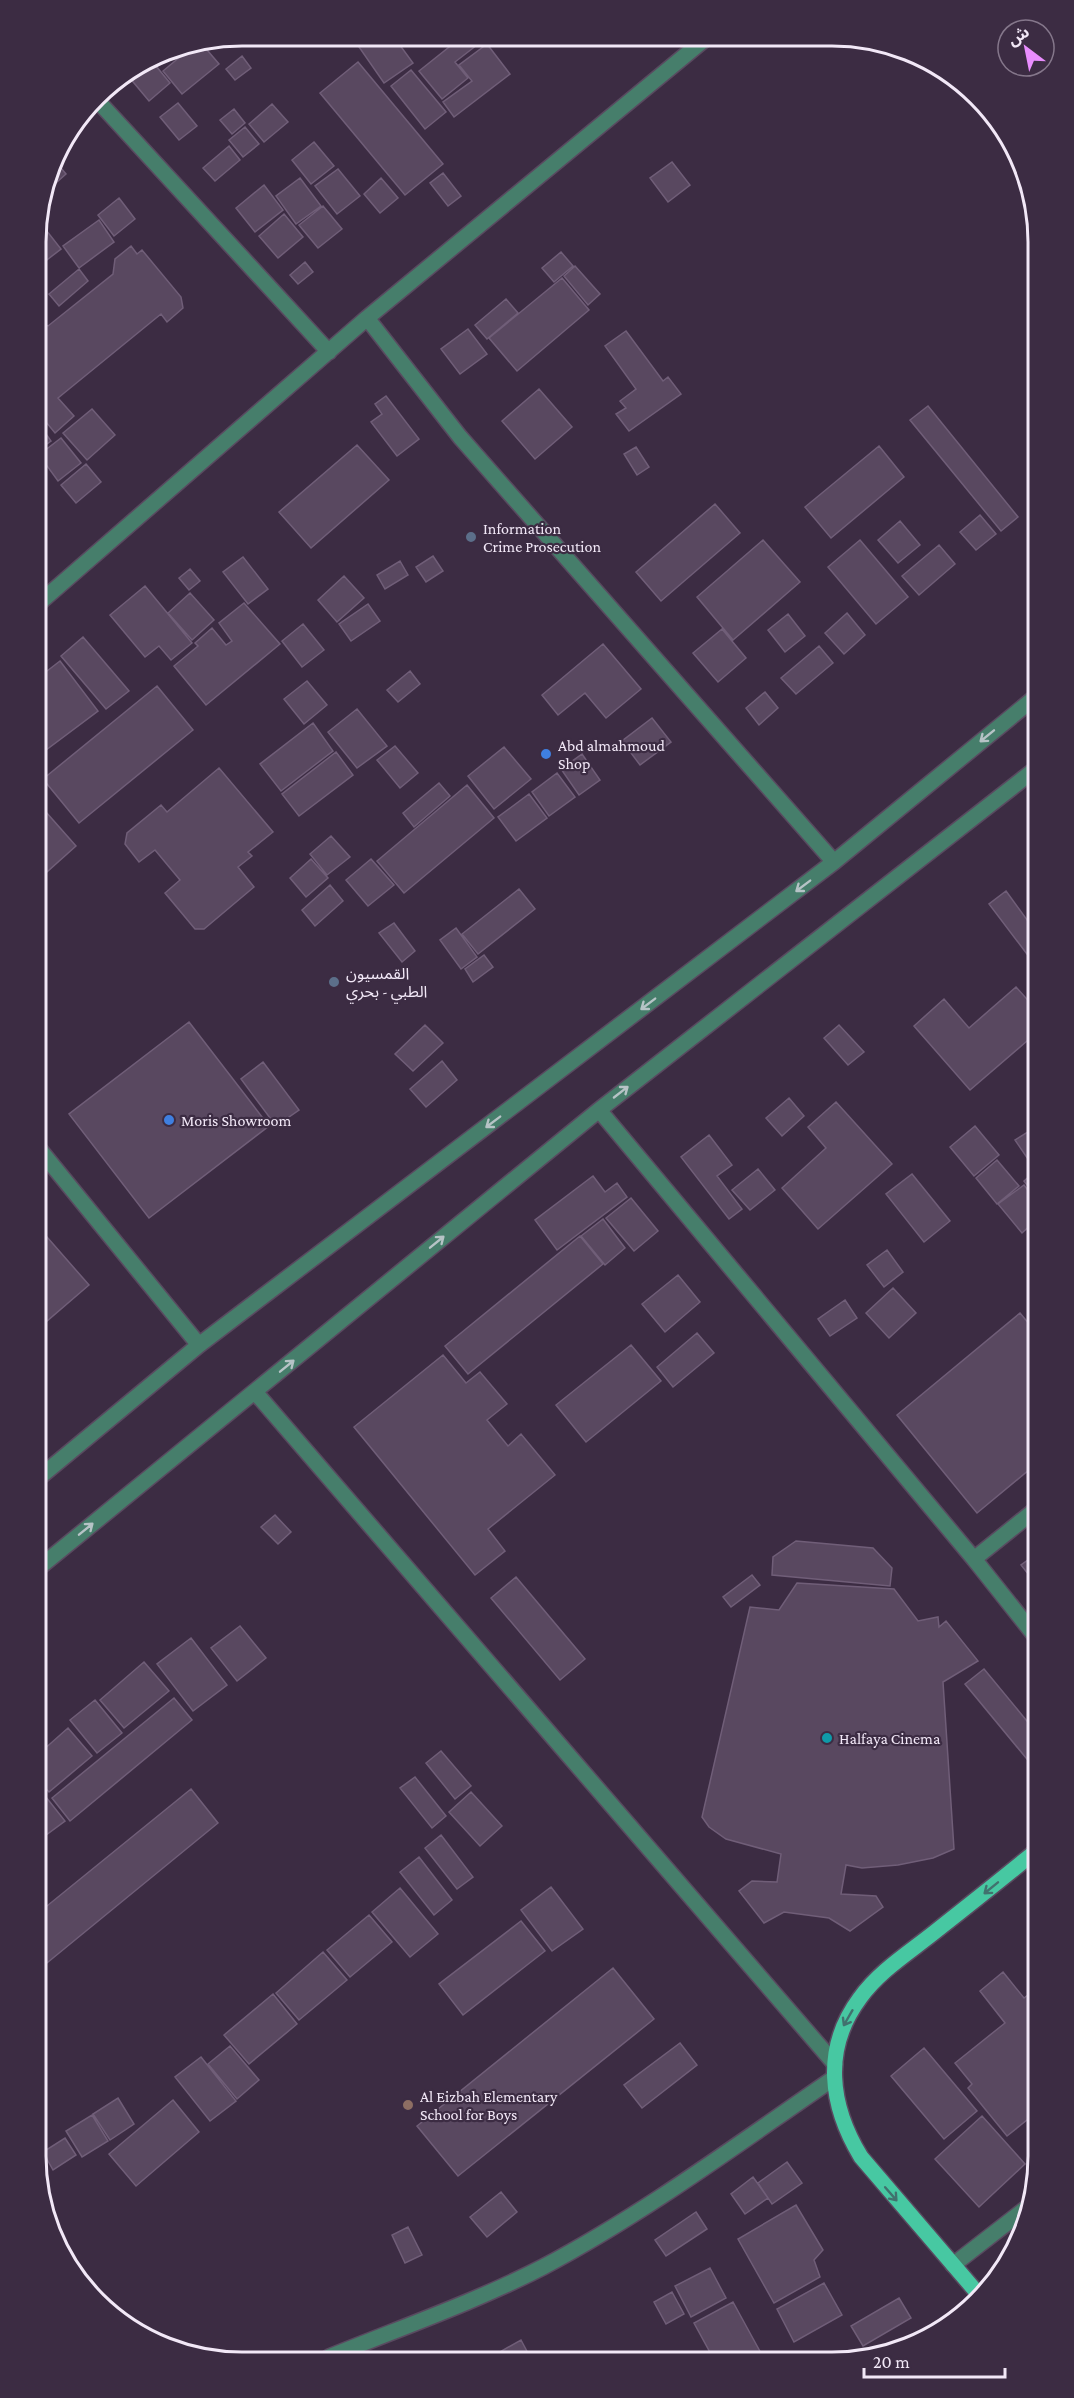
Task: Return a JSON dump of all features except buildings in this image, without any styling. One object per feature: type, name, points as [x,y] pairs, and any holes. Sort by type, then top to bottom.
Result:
[{"type":"main road","points":[[974,2289],[861,2157],[846,2133],[837,2107],[834,2071],[842,2029],[860,1998],[885,1972],[1027,1858]]},
{"type":"street","points":[[47,596],[367,318],[696,46]]},
{"type":"street","points":[[102,106],[329,352]]},
{"type":"street","points":[[367,318],[460,437],[834,862]]},
{"type":"street","points":[[46,1472],[199,1345],[834,862],[1028,703]]},
{"type":"street","points":[[46,1562],[598,1110],[1028,775]]},
{"type":"street","points":[[598,1110],[974,1559],[1027,1626]]},
{"type":"street","points":[[47,1158],[199,1345]]},
{"type":"street","points":[[255,1392],[834,2071],[631,2216],[578,2248],[494,2289],[343,2352]]},
{"type":"street","points":[[974,1559],[1027,1516]]},
{"type":"street","points":[[953,2265],[1018,2215]]},
{"type":"place","name":"Information Crime Prosecution","points":[[471,537]]},
{"type":"place","name":"Abd almahmoud Shop","points":[[546,754]]},
{"type":"place","name":"القمسيون الطبي - بحري","points":[[334,982]]},
{"type":"place","name":"Moris Showroom","points":[[169,1120]]},
{"type":"place","name":"Halfaya Cinema","points":[[827,1738]]},
{"type":"place","name":"Al Eizbah Elementary School for Boys","points":[[408,2105]]}]
